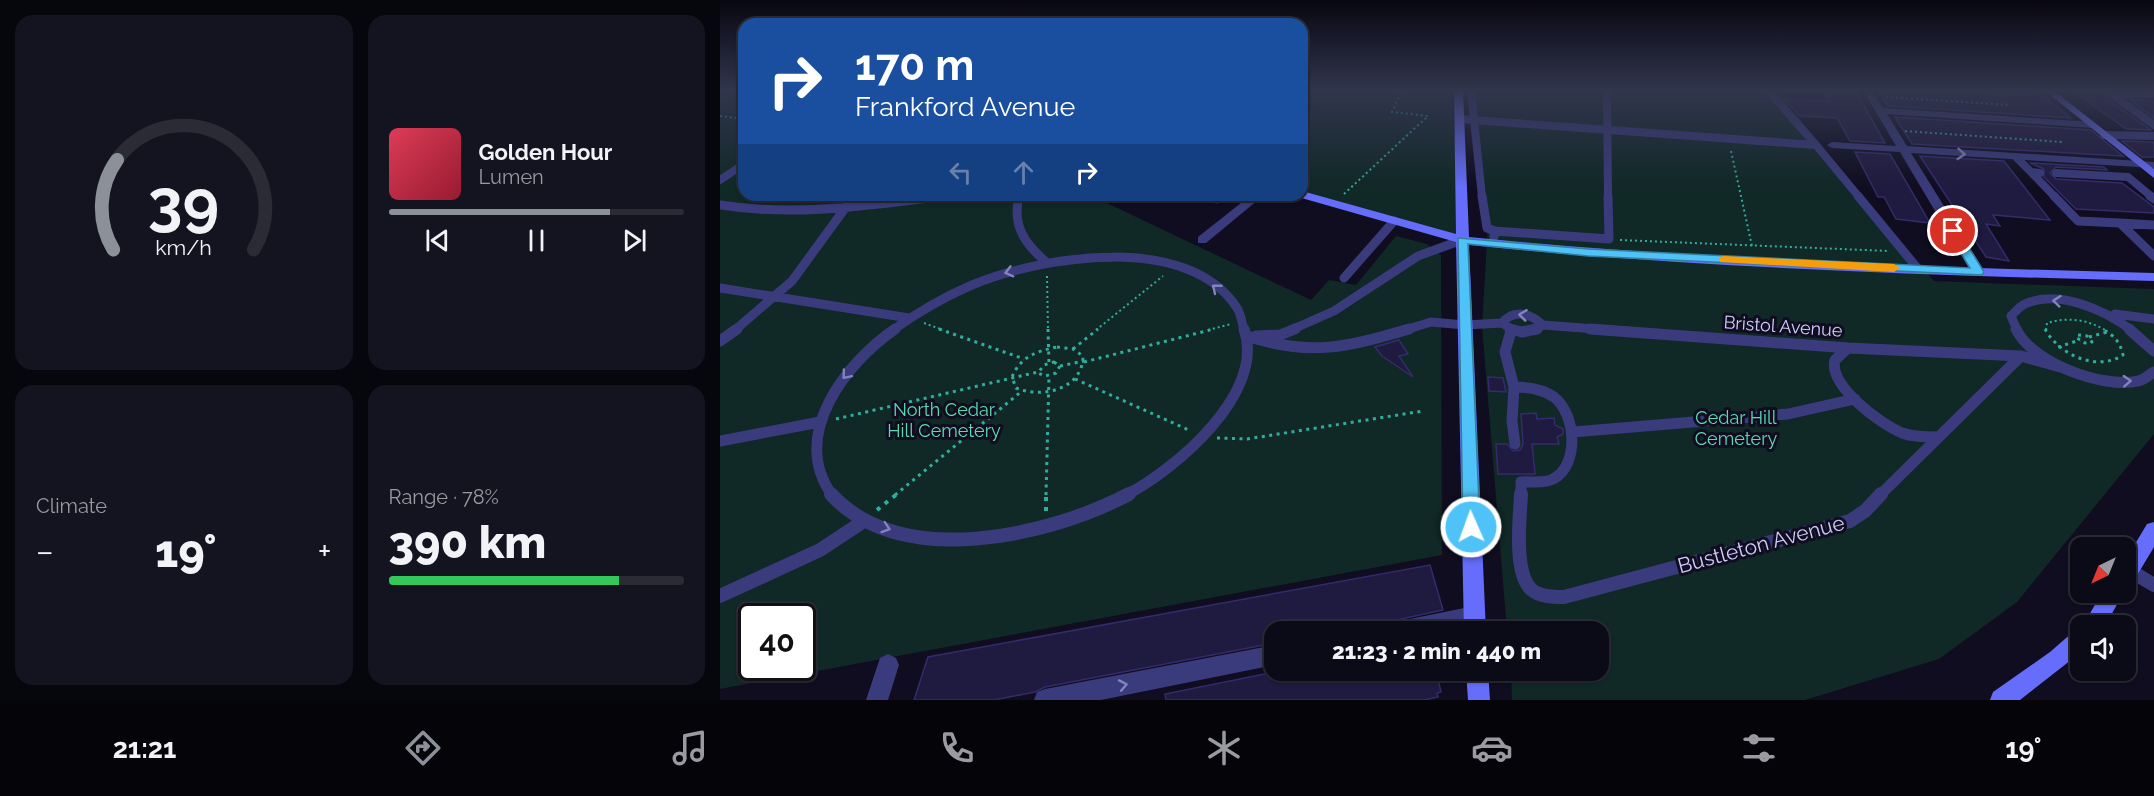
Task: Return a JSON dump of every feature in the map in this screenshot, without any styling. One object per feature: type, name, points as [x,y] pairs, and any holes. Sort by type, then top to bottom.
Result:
[{"type":"main road","points":[[1459,123],[1474,621]]},
{"type":"main road","points":[[2090,123],[2148,166],[2154,175]]},
{"type":"main road","points":[[1308,197],[1462,240],[1494,237],[1588,253],[2154,278]]},
{"type":"main road","points":[[2136,559],[2154,530]]},
{"type":"main road","points":[[2001,700],[2070,648]]},
{"type":"main road","points":[[1474,699],[1476,681]]},
{"type":"street","points":[[1887,123],[1978,272]]},
{"type":"street","points":[[2058,123],[2093,125]]},
{"type":"street","points":[[1832,145],[2148,166]]},
{"type":"street","points":[[1202,240],[1251,201]]},
{"type":"street","points":[[1045,700],[1264,657]]},
{"type":"street","points":[[877,700],[888,665]]},
{"type":"lane","points":[[1474,123],[1485,223],[1494,237],[1609,239],[1608,123]]},
{"type":"lane","points":[[1510,123],[1816,145]]},
{"type":"lane","points":[[1797,123],[1918,269]]},
{"type":"lane","points":[[2104,135],[2154,136]]},
{"type":"lane","points":[[2017,158],[2035,173],[2078,221],[2154,225]]},
{"type":"lane","points":[[720,180],[738,168]]},
{"type":"lane","points":[[2056,173],[2128,177],[2154,199]]},
{"type":"lane","points":[[720,341],[778,296],[802,270],[849,201]]},
{"type":"lane","points":[[720,205],[759,212],[842,209],[904,201]]},
{"type":"lane","points":[[1017,201],[1015,208],[1019,236],[1029,249],[1046,262]]},
{"type":"lane","points":[[1344,278],[1394,221]]},
{"type":"lane","points":[[2120,223],[2154,256]]},
{"type":"lane","points":[[1247,336],[1280,335],[1291,331],[1356,299],[1419,256],[1462,240]]},
{"type":"lane","points":[[2140,242],[2154,243]]},
{"type":"lane","points":[[1093,256],[1137,258],[1176,266],[1205,279],[1228,297],[1243,321],[1247,336],[1246,367],[1232,401],[1206,437],[1164,473],[1108,504],[1045,528],[967,539],[915,537],[864,521],[831,494],[817,460],[820,422],[837,385],[867,350],[909,318],[950,294],[979,282],[1046,262],[1093,256]]},
{"type":"lane","points":[[720,288],[909,318]]},
{"type":"lane","points":[[2154,349],[2152,320],[2046,300],[2029,302],[2017,307],[2011,316],[2013,327],[2021,340],[2060,367],[2112,382],[2134,382],[2150,377],[2154,372]]},
{"type":"lane","points":[[2089,308],[2131,327],[2154,349]]},
{"type":"lane","points":[[1247,336],[1277,346],[1317,350],[1355,345],[1431,322],[1507,327],[1521,334],[1543,325],[1535,318],[1517,313],[1509,315],[1507,327],[1504,342],[1504,352],[1514,387],[1512,421],[1515,444]]},
{"type":"lane","name":"Bristol Avenue","points":[[1543,325],[1848,348],[2021,356],[2060,367]]},
{"type":"lane","points":[[2021,340],[2021,356]]},
{"type":"lane","points":[[1848,348],[1836,357],[1833,366],[1838,378],[1855,399],[1878,421],[1902,434],[1939,437]]},
{"type":"lane","name":"Bustleton Avenue","points":[[1573,432],[1568,460],[1563,471],[1553,479],[1521,483],[1522,572],[1530,588],[1546,597],[1564,597],[1850,521],[1866,511],[1894,478],[2021,356]]},
{"type":"lane","points":[[1514,387],[1544,392],[1557,400],[1573,432],[1788,414],[1855,399]]},
{"type":"lane","points":[[720,441],[820,422]]},
{"type":"lane","points":[[720,596],[820,550],[864,521]]},
{"type":"lane","points":[[2136,577],[2154,585]]},
{"type":"path","points":[[1334,204],[1421,123]]},
{"type":"path","points":[[1891,129],[2062,142]]},
{"type":"path","points":[[1728,138],[1752,246]]},
{"type":"path","points":[[1609,239],[1892,251]]},
{"type":"path","points":[[1046,262],[1049,363]]},
{"type":"path","points":[[1073,349],[1176,266]]},
{"type":"path","points":[[909,318],[1024,359]]},
{"type":"path","points":[[2054,320],[2075,320],[2107,332],[2123,348],[2123,355],[2111,362],[2088,360],[2059,347],[2047,335],[2045,328],[2047,323],[2054,320]]},
{"type":"path","points":[[1038,372],[1041,366],[1049,363],[1057,363],[1060,366],[1084,361],[1243,321]]},
{"type":"path","points":[[2037,353],[2080,340],[2078,335],[2089,337],[2107,332]]},
{"type":"path","points":[[1049,348],[1073,349],[1083,356],[1084,361],[1075,379],[1049,392],[1022,391],[1013,383],[1014,371],[1024,359],[1049,348]]},
{"type":"path","points":[[1038,372],[1042,376],[1049,376],[1058,371],[1060,366]]},
{"type":"path","points":[[820,422],[1038,372]]},
{"type":"path","points":[[1045,528],[1049,376]]},
{"type":"path","points":[[1075,379],[1206,437],[1247,439],[1423,411]]},
{"type":"path","points":[[864,521],[1022,391]]},
{"type":"green space","name":"North Cedar Hill Cemetery","points":[[720,123],[738,123],[738,201],[1103,201],[1311,300],[1329,280],[1356,285],[1396,236],[1427,244],[1441,255],[1442,555],[816,671],[816,603],[738,603],[738,681],[763,681],[720,689]]},
{"type":"green space","points":[[1308,123],[1453,123],[1462,240],[1308,197]]},
{"type":"green space","name":"Cedar Hill Cemetery","points":[[1477,123],[1802,123],[1934,281],[2154,289],[2154,434],[2017,602],[1939,659],[1805,700],[1512,700],[1511,681],[1609,681],[1609,621],[1506,621],[1482,327],[1488,224]]},
{"type":"building","points":[[1840,123],[1873,123],[1885,143],[1850,141]]},
{"type":"building","points":[[1899,123],[1980,123],[2091,130],[2123,156],[1912,144]]},
{"type":"building","points":[[2117,123],[2141,123],[2151,130],[2126,129]]},
{"type":"building","points":[[2122,141],[2154,142],[2154,157],[2142,157]]},
{"type":"building","points":[[1855,152],[1890,154],[1930,223],[1896,219],[1884,197],[1878,197]]},
{"type":"building","points":[[1920,156],[2004,161],[2050,220],[1993,215],[2000,226],[1986,224],[2009,261],[1986,257]]},
{"type":"building","points":[[2030,163],[2104,167],[2107,170],[2056,167],[2050,173],[2056,179],[2122,183],[2154,207],[2154,213],[2076,209],[2044,177],[2044,169]]},
{"type":"building","points":[[1399,340],[1408,354],[1399,356],[1413,377],[1382,356],[1375,347]]},
{"type":"building","points":[[1488,377],[1503,378],[1506,392],[1489,391]]},
{"type":"building","points":[[1536,413],[1537,419],[1554,418],[1555,425],[1563,429],[1563,434],[1557,437],[1559,444],[1532,444],[1535,474],[1498,474],[1496,444],[1507,444],[1513,451],[1520,450],[1523,444],[1521,414]]},
{"type":"building","points":[[1430,565],[1443,610],[1392,621],[1264,621],[1264,645],[1045,687],[1035,692],[994,700],[914,700],[928,657]]},
{"type":"building","points":[[1264,674],[1264,681],[1438,681],[1441,692],[1437,693],[1438,697],[1424,700],[1166,700],[1165,694]]},
{"type":"slow traffic","points":[[1724,260],[1894,268]]},
{"type":"route","points":[[1471,527],[1462,240],[1588,253],[1978,272],[1953,231]]}]
